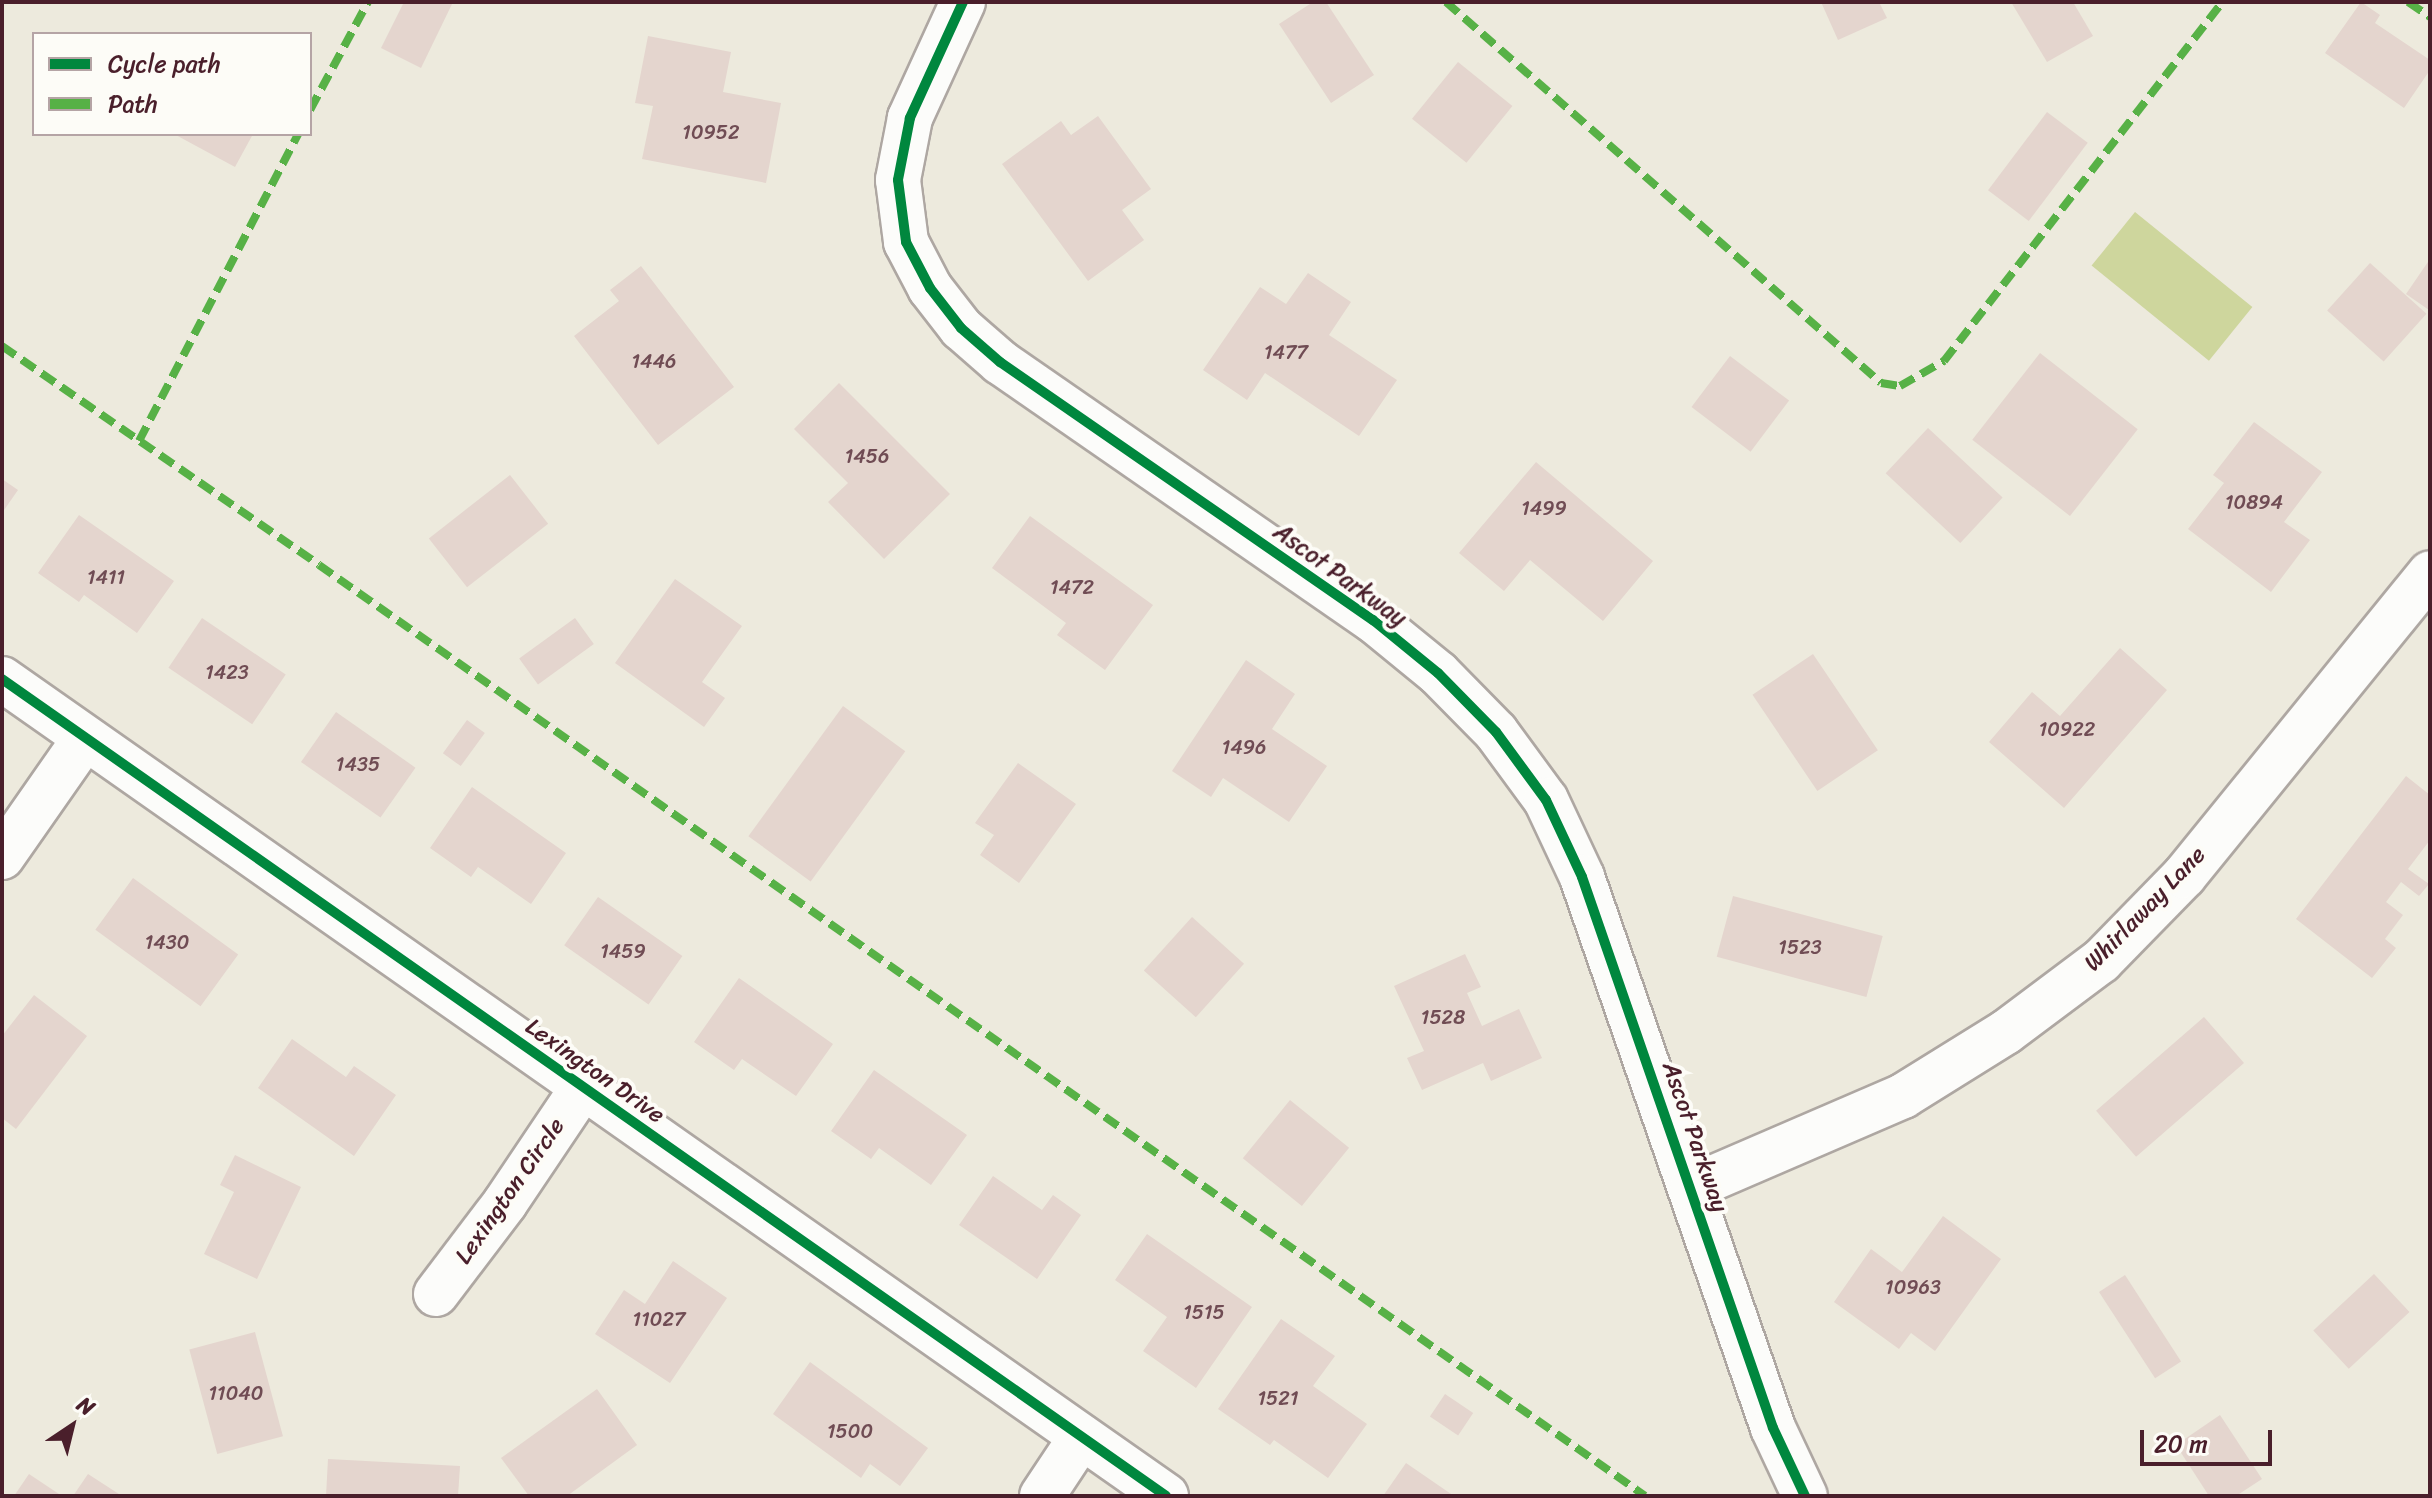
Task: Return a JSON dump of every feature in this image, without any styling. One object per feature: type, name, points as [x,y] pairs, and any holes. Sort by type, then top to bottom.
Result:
[{"type":"street","name":"Ascot Parkway","points":[[963,2],[910,118],[898,180],[906,242],[930,288],[961,328],[1000,362],[1373,620],[1438,673],[1496,732],[1546,800],[1582,877],[1692,1187],[1773,1428],[1805,1496]]},
{"type":"street","name":"Whirlaway Lane","points":[[1692,1187],[1903,1096],[2006,1032],[2101,961],[2184,876],[2430,573]]},
{"type":"street","name":"Lexington Drive","points":[[2,679],[1166,1496]]},
{"type":"street","points":[[2,857],[85,738]]},
{"type":"street","name":"Lexington Circle","points":[[436,1294],[505,1203],[583,1087]]},
{"type":"street","points":[[1042,1496],[1081,1437]]},
{"type":"green space","points":[[2135,212],[2252,307],[2209,361],[2092,266]]},
{"type":"building","points":[[404,2],[453,2],[421,68],[381,48]]},
{"type":"building","points":[[1313,2],[1326,2],[1374,75],[1331,103],[1279,24]]},
{"type":"building","points":[[1821,2],[1879,2],[1887,18],[1838,40]]},
{"type":"building","points":[[2011,2],[2073,2],[2093,36],[2047,62]]},
{"type":"building","points":[[2361,2],[2380,15],[2375,23],[2430,60],[2430,70],[2404,108],[2325,53]]},
{"type":"building","points":[[648,36],[731,52],[723,92],[781,103],[766,183],[642,159],[653,106],[635,103]]},
{"type":"building","points":[[1458,62],[1512,106],[1466,163],[1412,119]]},
{"type":"building","points":[[2047,112],[2088,143],[2029,221],[1988,190]]},
{"type":"building","points":[[1098,116],[1151,189],[1122,210],[1144,240],[1088,281],[1002,164],[1061,121],[1071,135]]},
{"type":"building","points":[[178,136],[252,136],[235,167]]},
{"type":"building","points":[[2430,259],[2430,309],[2429,310],[2406,294]]},
{"type":"building","points":[[2370,263],[2426,314],[2384,361],[2327,311]]},
{"type":"building","points":[[641,266],[734,387],[658,445],[574,336],[619,301],[610,290]]},
{"type":"building","points":[[1308,273],[1351,302],[1329,335],[1397,380],[1359,436],[1265,373],[1247,400],[1203,370],[1260,287],[1286,304]]},
{"type":"building","points":[[2040,353],[2138,429],[2070,516],[1972,440]]},
{"type":"building","points":[[1730,356],[1789,401],[1751,452],[1691,407]]},
{"type":"building","points":[[839,383],[950,494],[884,559],[828,502],[848,483],[794,429]]},
{"type":"building","points":[[2254,422],[2322,472],[2284,522],[2310,540],[2271,592],[2188,529],[2224,483],[2213,475]]},
{"type":"building","points":[[1928,428],[2003,498],[1960,543],[1886,473]]},
{"type":"building","points":[[1536,462],[1653,561],[1603,621],[1530,560],[1504,591],[1459,553]]},
{"type":"building","points":[[510,475],[548,524],[467,587],[429,538]]},
{"type":"building","points":[[2,479],[18,490],[2,513]]},
{"type":"building","points":[[79,515],[174,581],[137,633],[84,595],[79,602],[38,573]]},
{"type":"building","points":[[1030,516],[1153,605],[1105,670],[1057,635],[1066,623],[992,568]]},
{"type":"building","points":[[675,579],[742,626],[702,682],[725,698],[704,727],[615,663]]},
{"type":"building","points":[[202,618],[286,674],[252,724],[168,668]]},
{"type":"building","points":[[575,618],[594,644],[538,684],[519,659]]},
{"type":"building","points":[[2120,648],[2167,690],[2064,808],[1989,742],[2032,692],[2060,716]]},
{"type":"building","points":[[1813,654],[1878,750],[1817,791],[1752,695]]},
{"type":"building","points":[[1246,660],[1295,694],[1272,729],[1327,766],[1289,822],[1223,778],[1211,797],[1172,771]]},
{"type":"building","points":[[843,706],[905,751],[811,882],[748,836]]},
{"type":"building","points":[[336,712],[415,768],[380,818],[301,762]]},
{"type":"building","points":[[467,720],[485,733],[461,766],[443,753]]},
{"type":"building","points":[[1018,763],[1076,804],[1019,883],[980,855],[994,835],[975,823]]},
{"type":"building","points":[[2406,776],[2430,795],[2430,840],[2408,869],[2429,884],[2419,896],[2401,882],[2386,902],[2403,915],[2385,939],[2396,948],[2372,978],[2296,919]]},
{"type":"building","points":[[472,787],[566,853],[531,904],[478,867],[471,877],[430,848]]},
{"type":"building","points":[[133,878],[238,954],[201,1006],[95,930]]},
{"type":"building","points":[[1733,896],[1883,936],[1866,997],[1717,957]]},
{"type":"building","points":[[598,897],[682,956],[649,1004],[564,945]]},
{"type":"building","points":[[1192,917],[1244,964],[1196,1017],[1144,971]]},
{"type":"building","points":[[1465,954],[1481,987],[1467,993],[1482,1026],[1519,1009],[1542,1058],[1491,1081],[1483,1063],[1422,1090],[1407,1058],[1424,1051],[1394,986]]},
{"type":"building","points":[[739,978],[833,1044],[796,1096],[742,1059],[734,1070],[694,1042]]},
{"type":"building","points":[[34,995],[87,1036],[16,1129],[2,1118],[2,1036]]},
{"type":"building","points":[[2204,1017],[2244,1063],[2136,1157],[2096,1111]]},
{"type":"building","points":[[292,1039],[346,1077],[354,1066],[396,1095],[354,1156],[258,1088]]},
{"type":"building","points":[[874,1070],[967,1135],[931,1185],[879,1148],[871,1159],[831,1131]]},
{"type":"building","points":[[1290,1100],[1349,1148],[1302,1206],[1243,1158]]},
{"type":"building","points":[[235,1155],[301,1187],[257,1279],[204,1254],[234,1192],[220,1185]]},
{"type":"building","points":[[993,1176],[1042,1210],[1053,1195],[1081,1215],[1037,1279],[959,1225]]},
{"type":"building","points":[[1943,1216],[2001,1259],[1935,1351],[1911,1333],[1899,1349],[1834,1302],[1871,1249],[1902,1272]]},
{"type":"building","points":[[1147,1234],[1252,1307],[1196,1388],[1143,1351],[1167,1317],[1115,1280]]},
{"type":"building","points":[[673,1261],[727,1298],[670,1383],[595,1334],[624,1290],[645,1304]]},
{"type":"building","points":[[2374,1274],[2409,1312],[2349,1369],[2313,1331]]},
{"type":"building","points":[[2125,1275],[2181,1361],[2155,1378],[2099,1292]]},
{"type":"building","points":[[1281,1319],[1335,1356],[1313,1386],[1367,1424],[1328,1478],[1274,1440],[1270,1445],[1218,1409]]},
{"type":"building","points":[[255,1332],[283,1436],[217,1454],[189,1350]]},
{"type":"building","points":[[810,1362],[928,1448],[900,1486],[870,1464],[861,1478],[773,1414]]},
{"type":"building","points":[[597,1389],[637,1445],[567,1496],[529,1496],[501,1458]]},
{"type":"building","points":[[1445,1394],[1473,1413],[1458,1435],[1430,1416]]},
{"type":"building","points":[[2220,1415],[2262,1479],[2236,1496],[2209,1496],[2176,1445]]},
{"type":"building","points":[[328,1459],[460,1466],[458,1496],[326,1496]]},
{"type":"building","points":[[1406,1463],[1454,1496],[1383,1496]]},
{"type":"building","points":[[29,1474],[62,1496],[14,1496]]},
{"type":"building","points":[[88,1474],[122,1496],[73,1496]]},
{"type":"marked path","points":[[312,106],[368,2]]},
{"type":"marked path","points":[[1446,2],[1881,383],[1900,386],[1944,361],[2222,2]]},
{"type":"marked path","points":[[2408,2],[2430,17]]},
{"type":"marked path","points":[[139,441],[297,136]]},
{"type":"marked path","points":[[2,346],[1645,1496]]},
{"type":"cycle path","points":[[963,2],[910,118],[898,180],[906,242],[930,288],[961,328],[1000,362],[1373,620],[1438,673],[1496,732],[1546,800],[1582,877],[1773,1428],[1805,1496]]},
{"type":"cycle path","points":[[2,679],[1166,1496]]}]
